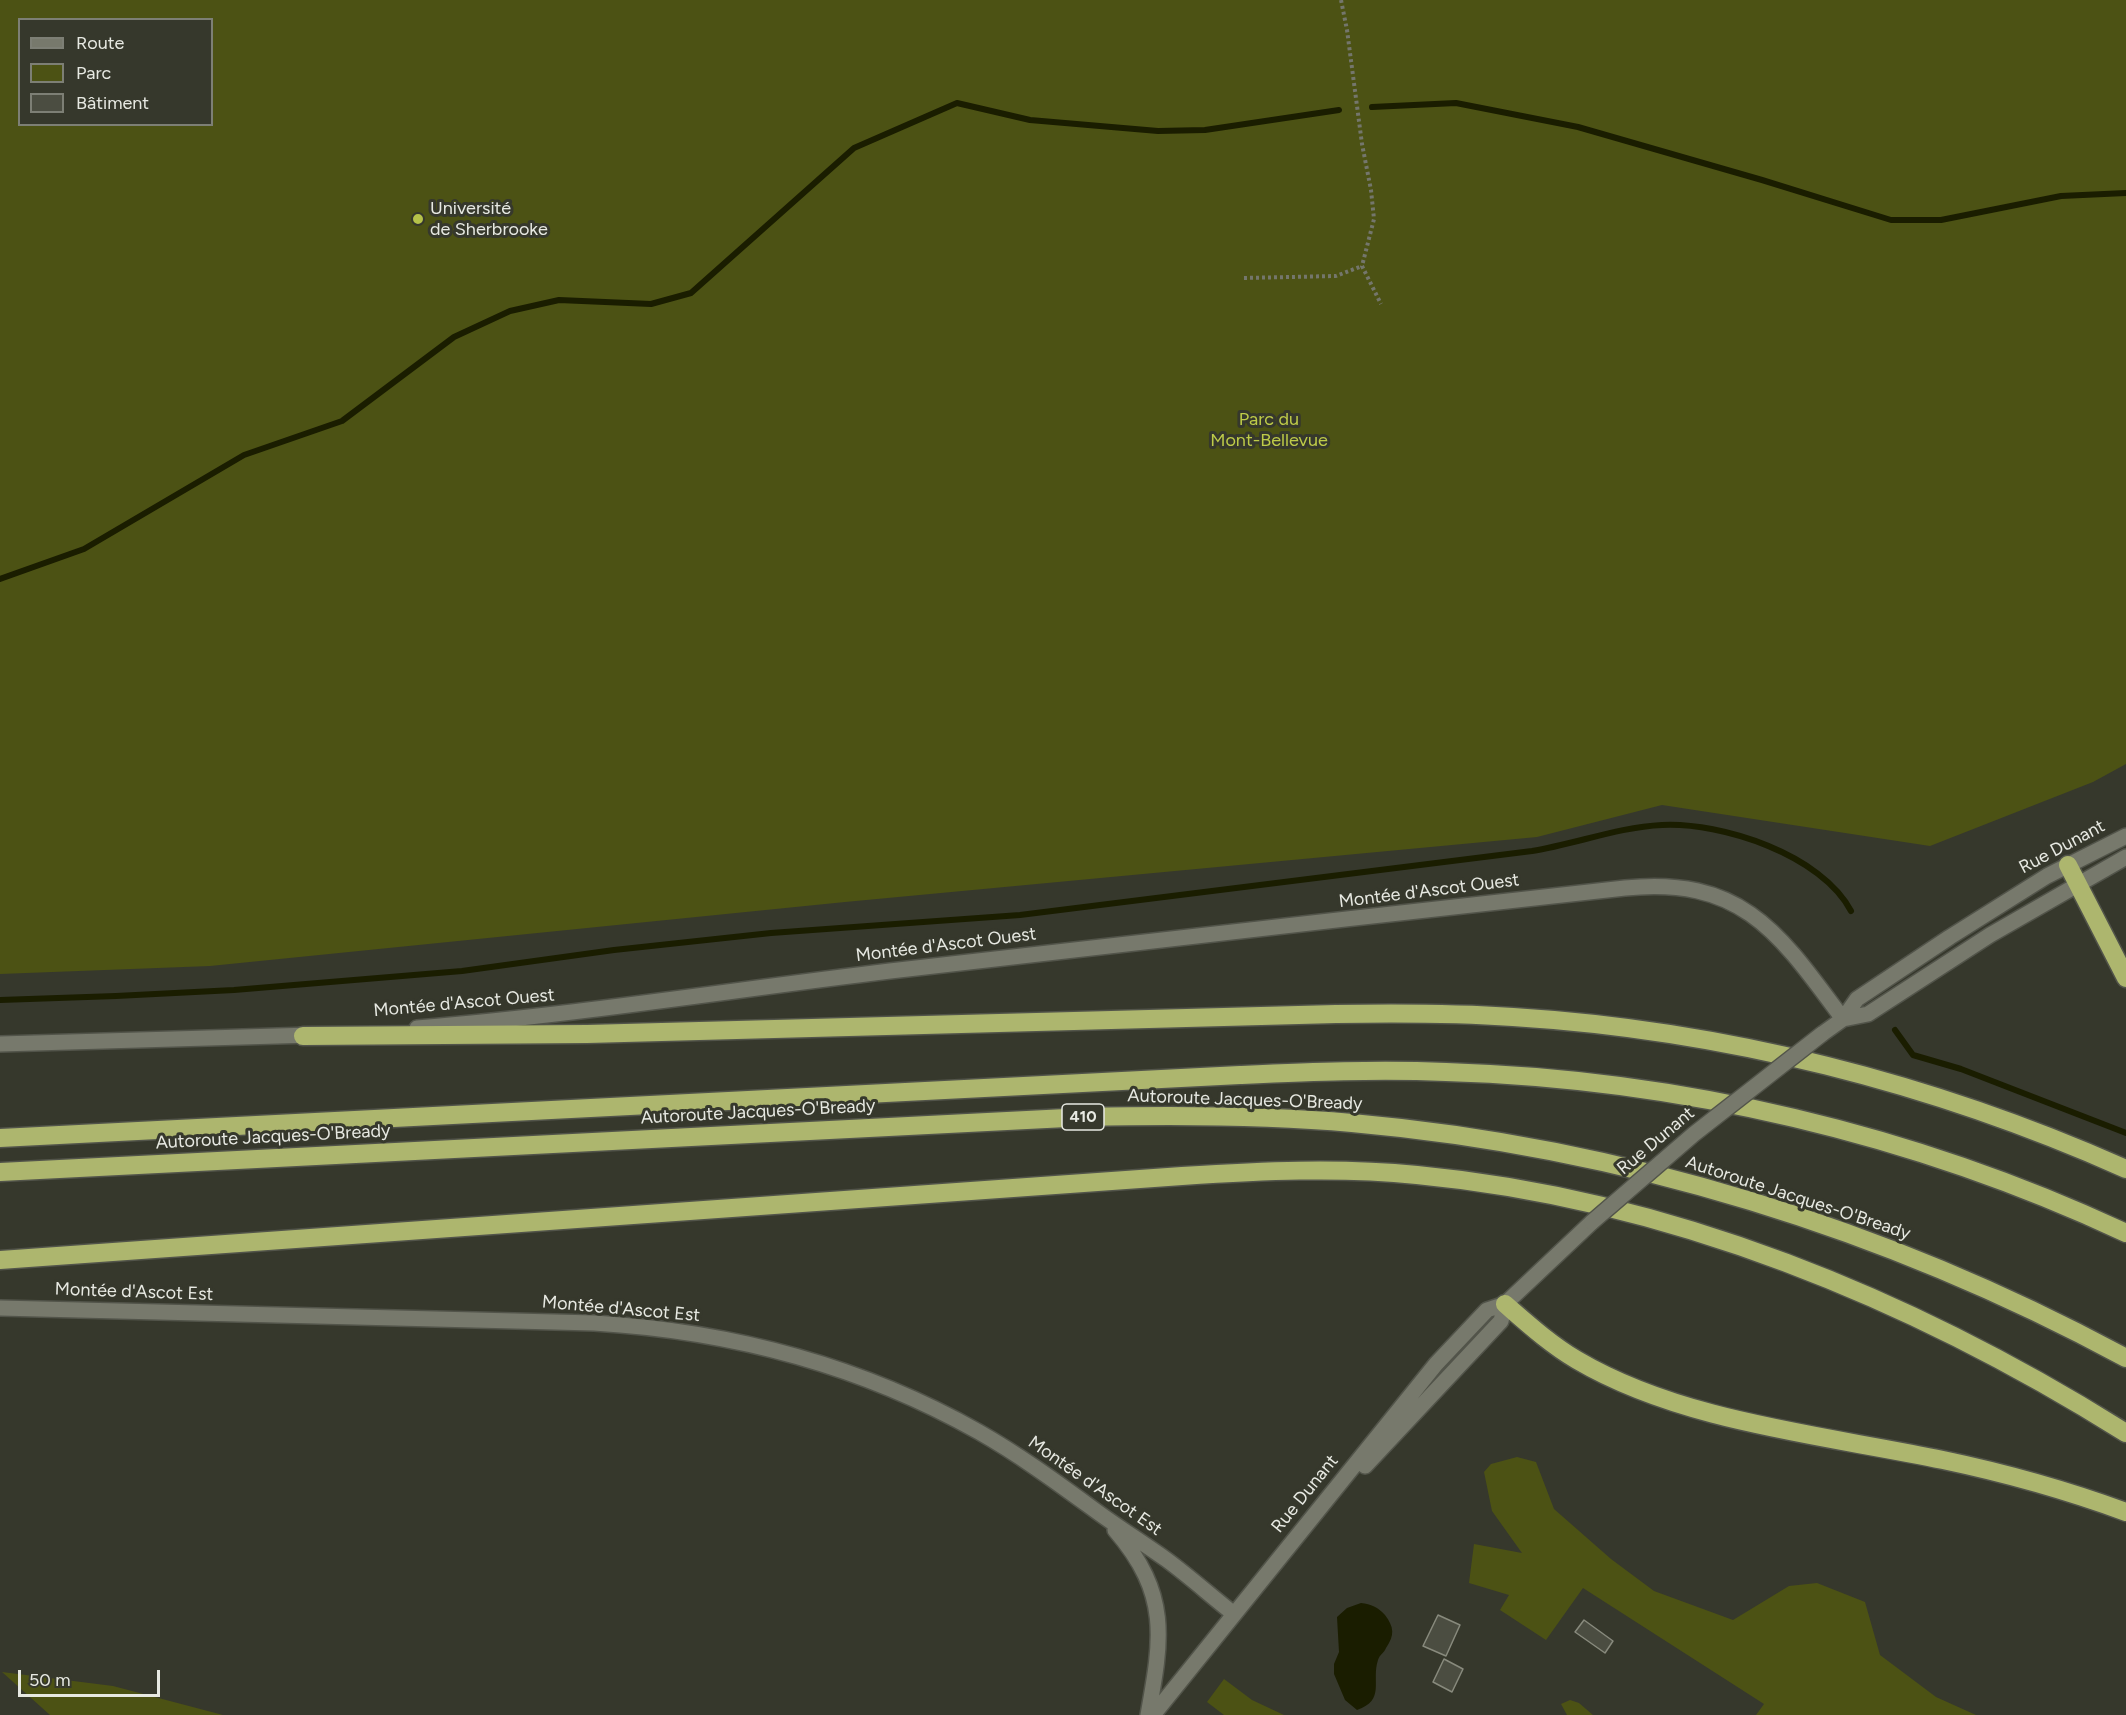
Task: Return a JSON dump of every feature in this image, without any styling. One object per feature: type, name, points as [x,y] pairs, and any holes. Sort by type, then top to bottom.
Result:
[{"type":"highway","points":[[2068,865],[2126,978]]},
{"type":"highway","points":[[303,1036],[587,1034],[1336,1014],[1422,1013],[1514,1017],[1608,1026],[1678,1036],[1746,1048],[1848,1071],[1976,1110],[2126,1169]]},
{"type":"highway","name":"Autoroute Jacques-O'Bready","points":[[0,1138],[1250,1074],[1447,1072],[1541,1078],[1636,1088],[1722,1103],[1812,1123],[1880,1141],[1972,1170],[2044,1197],[2126,1233]]},
{"type":"highway","name":"Autoroute Jacques-O'Bready","points":[[0,1172],[1086,1117],[1237,1117],[1352,1123],[1464,1137],[1556,1152],[1648,1173],[1757,1203],[1865,1239],[1936,1267],[2039,1314],[2126,1358]]},
{"type":"highway","points":[[0,1260],[1182,1176],[1296,1170],[1391,1173],[1490,1184],[1586,1203],[1770,1257],[1856,1291],[1944,1331],[2027,1374],[2126,1433]]},
{"type":"highway","points":[[1505,1304],[1544,1338],[1577,1360],[1613,1378],[1667,1399],[1764,1425],[2006,1474],[2126,1512]]},
{"type":"street","name":"Rue Dunant","points":[[1153,1715],[1436,1364],[1487,1310],[1505,1304],[1578,1235],[1694,1134],[1843,1019],[1857,999],[2014,896],[2068,865],[2126,836]]},
{"type":"street","name":"Rue Dunant","points":[[1843,1019],[1868,1014],[1990,935],[2126,857]]},
{"type":"street","name":"Montée d'Ascot Ouest","points":[[0,1044],[303,1036],[448,1025],[575,1012],[892,971],[1614,889],[1661,886],[1682,887],[1706,893],[1730,902],[1752,915],[1786,944],[1843,1019]]},
{"type":"street","name":"Montée d'Ascot Est","points":[[0,1308],[578,1323],[652,1327],[715,1336],[765,1347],[816,1362],[879,1385],[922,1403],[977,1431],[1046,1474],[1167,1561],[1234,1614]]},
{"type":"street","points":[[1103,1516],[1118,1532],[1142,1566],[1155,1600],[1159,1620],[1159,1646],[1149,1715]]},
{"type":"path","points":[[1341,0],[1374,219],[1362,266],[1381,304]]},
{"type":"path","points":[[1244,278],[1336,276],[1362,266]]},
{"type":"green space","name":"Parc du Mont-Bellevue","points":[[0,0],[2126,0],[2126,764],[2093,782],[1930,846],[1662,805],[1537,837],[845,902],[210,966],[0,974]]},
{"type":"green space","points":[[1517,1457],[1536,1462],[1554,1509],[1611,1559],[1654,1591],[1733,1620],[1789,1586],[1817,1583],[1865,1602],[1880,1655],[1936,1697],[1976,1715],[1756,1715],[1764,1704],[1583,1588],[1546,1640],[1500,1610],[1509,1595],[1469,1583],[1474,1544],[1522,1553],[1492,1511],[1484,1472],[1491,1464]]},
{"type":"green space","points":[[2,1672],[113,1686],[223,1715],[50,1715]]},
{"type":"green space","points":[[1224,1679],[1252,1700],[1284,1715],[1224,1715],[1207,1702]]},
{"type":"green space","points":[[1570,1700],[1579,1703],[1593,1715],[1567,1715],[1561,1704]]},
{"type":"shaded area","points":[[1361,1603],[1374,1606],[1385,1615],[1390,1623],[1392,1635],[1378,1660],[1375,1695],[1366,1706],[1357,1710],[1345,1700],[1334,1674],[1334,1664],[1339,1652],[1337,1617],[1347,1608]]},
{"type":"building","points":[[1438,1615],[1460,1625],[1446,1656],[1423,1646]]},
{"type":"building","points":[[1584,1620],[1613,1641],[1605,1653],[1575,1632]]},
{"type":"building","points":[[1444,1659],[1463,1669],[1452,1692],[1433,1682]]},
{"type":"waterway","points":[[0,579],[84,549],[244,455],[342,421],[454,337],[510,311],[559,300],[651,304],[691,293],[854,148],[957,103],[1030,120],[1158,131],[1205,130],[1339,110]]},
{"type":"waterway","points":[[1372,107],[1456,103],[1578,127],[1891,220],[1941,220],[2061,196],[2126,193]]},
{"type":"waterway","points":[[0,1000],[234,990],[462,971],[614,950],[771,933],[1020,915],[1532,851],[1613,832],[1662,825],[1713,829],[1768,846],[1794,858],[1818,874],[1837,891],[1851,911]]},
{"type":"waterway","points":[[1895,1030],[1913,1055],[1961,1069],[2126,1133]]},
{"type":"place","name":"Université de Sherbrooke","points":[[418,219]]}]
